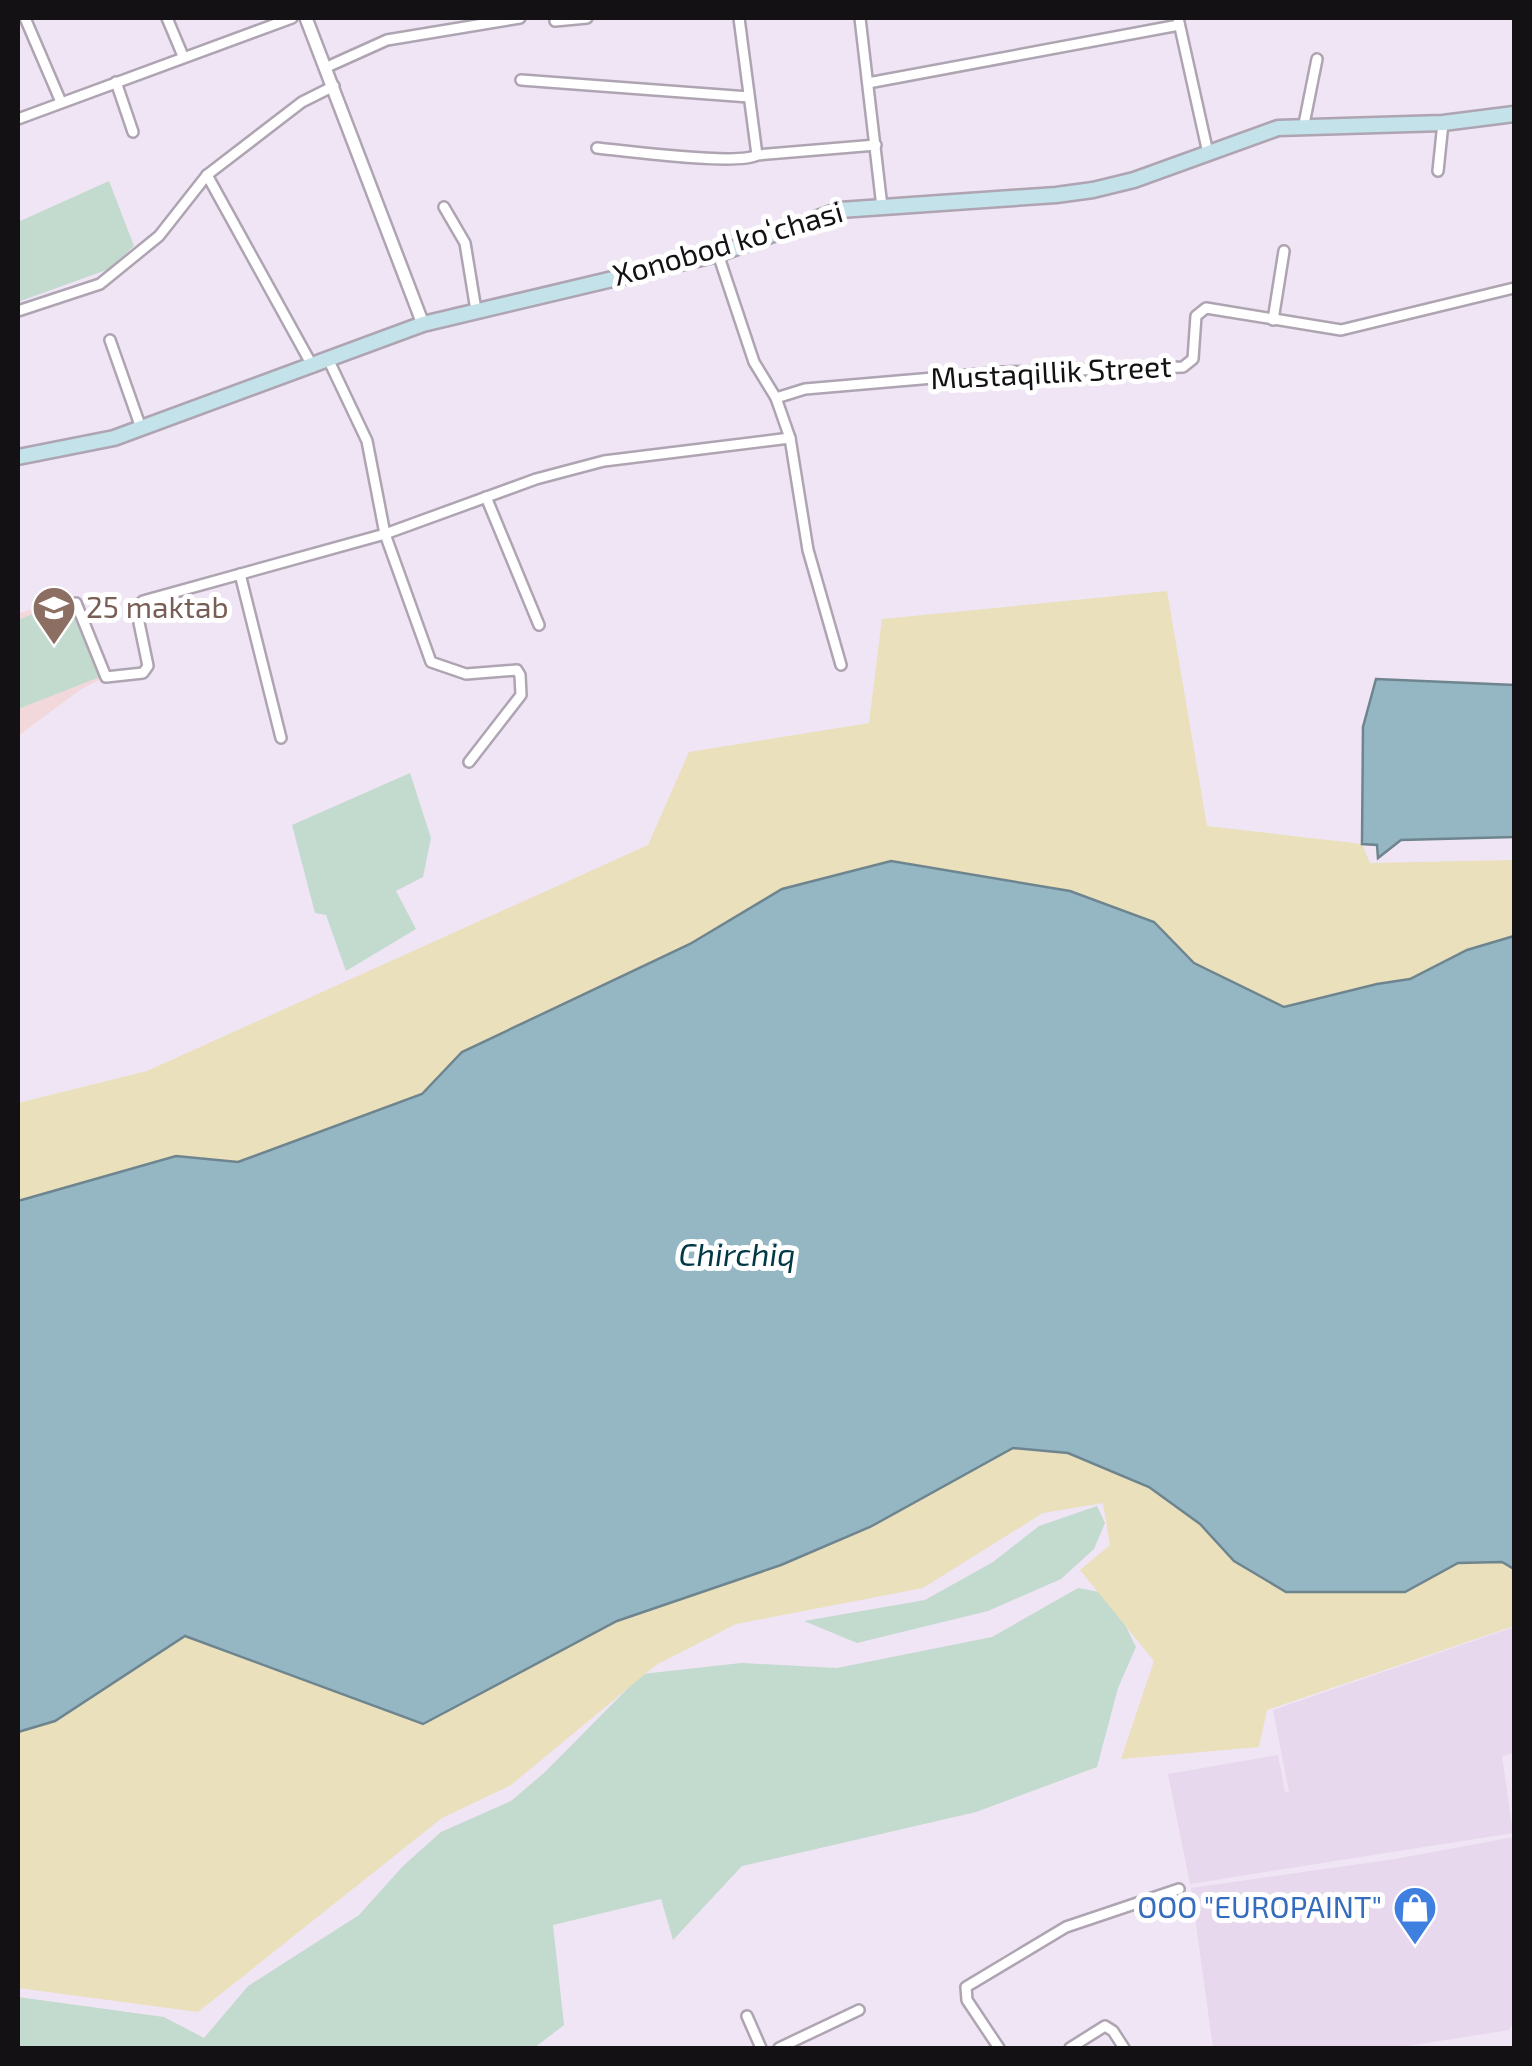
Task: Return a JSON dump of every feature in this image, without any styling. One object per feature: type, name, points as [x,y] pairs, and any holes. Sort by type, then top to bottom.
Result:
[{"type":"main road","name":"Xonobod koʻchasi","points":[[18,457],[114,438],[329,362],[423,324],[718,254],[819,215],[1094,190],[1134,180],[1253,134],[1304,124],[1443,123],[1514,114]]},
{"type":"street","points":[[25,18],[61,102]]},
{"type":"street","points":[[167,18],[183,56]]},
{"type":"street","points":[[18,119],[292,18]]},
{"type":"street","points":[[306,18],[423,324]]},
{"type":"street","points":[[326,66],[387,40],[520,18]]},
{"type":"street","points":[[555,21],[587,18]]},
{"type":"street","points":[[739,18],[757,155]]},
{"type":"street","points":[[860,18],[882,207]]},
{"type":"street","points":[[868,83],[1179,21],[1208,153]]},
{"type":"street","points":[[1304,124],[1318,58]]},
{"type":"street","points":[[521,80],[748,97]]},
{"type":"street","points":[[116,82],[134,132]]},
{"type":"street","points":[[18,311],[100,284],[158,236],[207,175],[302,102],[334,86]]},
{"type":"street","points":[[1438,171],[1443,123]]},
{"type":"street","points":[[598,148],[708,159],[750,159],[757,155],[876,145]]},
{"type":"street","points":[[207,175],[313,367]]},
{"type":"street","points":[[444,207],[465,243],[476,310]]},
{"type":"street","points":[[1273,320],[1284,251]]},
{"type":"street","points":[[718,254],[754,362],[776,398],[790,438],[808,550],[842,665]]},
{"type":"street","name":"Mustaqillik Street","points":[[776,398],[805,390],[983,374],[1183,367],[1193,359],[1196,316],[1201,310],[1341,330],[1514,288]]},
{"type":"street","points":[[110,340],[141,428]]},
{"type":"street","points":[[329,362],[367,441],[385,534],[431,662],[466,674],[517,670],[520,675],[521,696],[469,762]]},
{"type":"street","points":[[76,603],[104,674],[114,678],[148,669],[136,614],[138,604],[385,534],[486,496],[604,461],[790,438]]},
{"type":"street","points":[[486,496],[539,625]]},
{"type":"street","points":[[240,574],[281,738]]},
{"type":"street","points":[[999,2048],[967,2000],[966,1986],[1066,1927],[1179,1889]]},
{"type":"street","points":[[779,2048],[859,2010]]},
{"type":"street","points":[[748,2016],[760,2048]]},
{"type":"street","points":[[1070,2048],[1105,2026],[1124,2048]]},
{"type":"shaded area","name":"25 maktab","points":[[72,596],[103,678],[80,690],[18,736],[18,614]]},
{"type":"shaded area","points":[[1514,1627],[1514,1753],[1502,1756],[1513,1833],[1190,1884],[1168,1774],[1278,1755],[1285,1792],[1289,1792],[1273,1710]]},
{"type":"shaded area","name":"OOO \"EUROPAINT\"","points":[[1514,1837],[1514,2021],[1509,2030],[1395,2048],[1213,2048],[1191,1888],[1395,1859]]},
{"type":"green space","points":[[109,181],[134,246],[109,269],[18,302],[18,222]]},
{"type":"green space","name":"25 maktab","points":[[70,599],[100,677],[18,709],[18,620]]},
{"type":"green space","points":[[410,773],[431,838],[423,877],[396,891],[416,929],[346,971],[326,915],[315,913],[292,825]]},
{"type":"green space","points":[[1097,1506],[1105,1523],[1094,1549],[1061,1579],[988,1611],[857,1643],[804,1621],[925,1600],[993,1562],[1039,1526]]},
{"type":"green space","points":[[1078,1588],[1110,1594],[1136,1647],[1118,1688],[1097,1767],[976,1812],[742,1866],[673,1940],[661,1899],[553,1925],[564,2025],[534,2048],[18,2048],[18,1997],[164,2017],[204,2038],[248,1986],[359,1915],[403,1866],[441,1832],[511,1801],[642,1674],[741,1663],[837,1668],[992,1637]]},
{"type":"sand","name":"Chirchiq","points":[[1167,591],[1207,826],[1362,844],[1370,863],[1514,860],[1514,1626],[1267,1710],[1259,1747],[1121,1759],[1154,1661],[1080,1570],[1110,1545],[1103,1503],[1043,1513],[923,1588],[736,1624],[656,1665],[511,1785],[442,1818],[198,2012],[18,1988],[18,1103],[147,1071],[648,845],[689,752],[869,723],[882,619]]},
{"type":"water","points":[[1376,679],[1514,685],[1514,837],[1401,840],[1378,858],[1377,845],[1362,844],[1363,727]]},
{"type":"water","name":"Chirchiq","points":[[891,861],[1070,891],[1154,922],[1194,963],[1284,1007],[1410,979],[1467,950],[1514,936],[1514,1569],[1502,1562],[1458,1563],[1405,1592],[1286,1592],[1234,1561],[1200,1524],[1149,1487],[1068,1453],[1013,1448],[870,1527],[781,1565],[617,1621],[423,1724],[185,1636],[55,1721],[18,1732],[18,1201],[176,1156],[238,1162],[422,1094],[462,1052],[690,944],[782,889]]},
{"type":"place","name":"25 maktab","points":[[54,646]]},
{"type":"place","name":"OOO \"EUROPAINT\"","points":[[1415,1946]]}]
